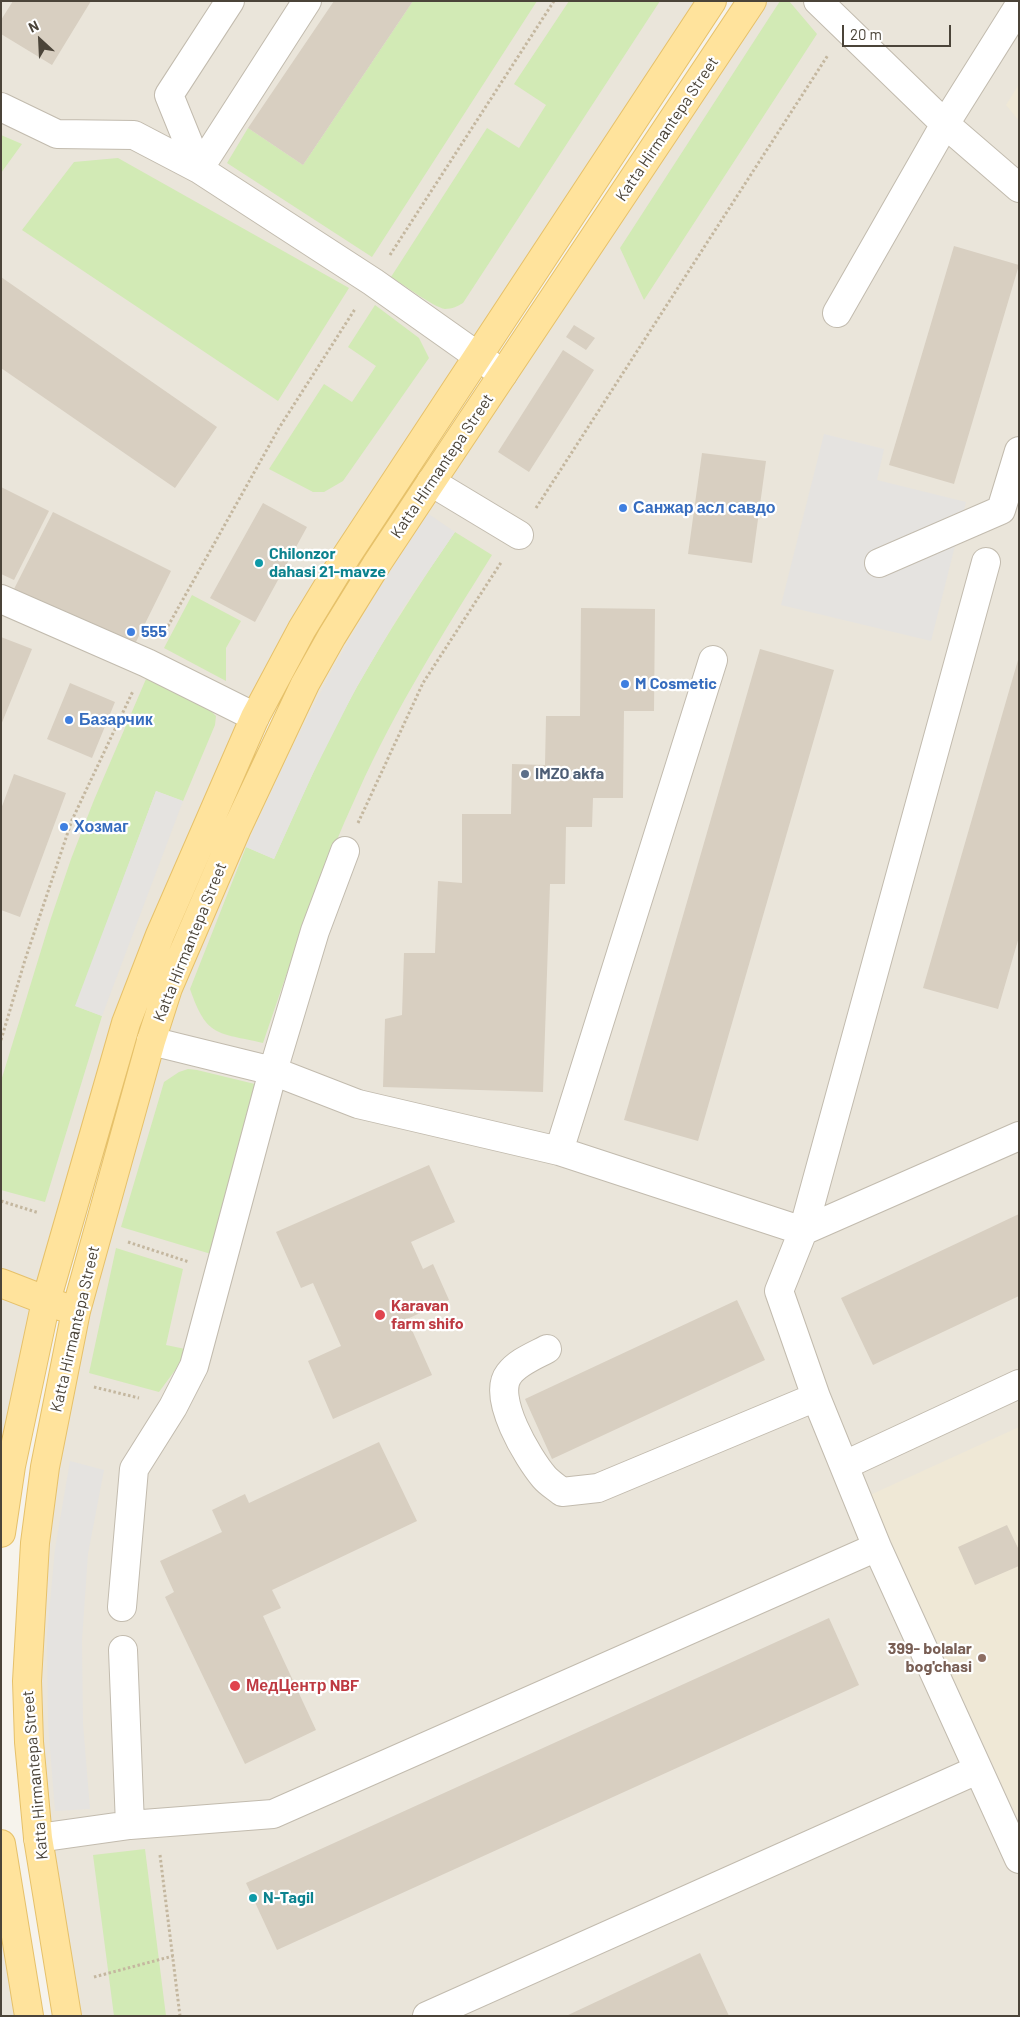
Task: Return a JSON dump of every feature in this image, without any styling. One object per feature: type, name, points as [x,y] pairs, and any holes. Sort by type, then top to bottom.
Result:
[{"type":"main road","name":"Katta Hirmаntepa Street","points":[[1,1533],[11,1466],[46,1300],[126,1023],[164,926],[255,717],[302,629],[347,554],[712,1]]},
{"type":"main road","name":"Katta Hirmаntepa Street","points":[[66,2016],[38,1838],[29,1733],[27,1680],[29,1617],[35,1543],[45,1467],[76,1311],[151,1041],[168,988],[237,828],[305,684],[332,636],[430,482],[752,1]]},
{"type":"main road","points":[[1,1284],[76,1311]]},
{"type":"main road","points":[[1,1844],[7,1923],[29,2016]]},
{"type":"street","points":[[199,168],[169,95],[230,1]]},
{"type":"street","points":[[199,168],[307,1]]},
{"type":"street","points":[[818,1],[945,124],[1019,188]]},
{"type":"street","points":[[837,313],[945,124],[1019,6]]},
{"type":"street","points":[[1,107],[58,134],[134,135],[199,168],[373,282],[503,374]]},
{"type":"street","points":[[879,563],[1001,510],[1019,451]]},
{"type":"street","points":[[430,482],[519,535]]},
{"type":"street","points":[[986,562],[803,1231],[779,1291],[816,1397],[877,1547],[1019,1859]]},
{"type":"street","points":[[1,599],[147,662],[255,717]]},
{"type":"street","points":[[559,1151],[713,660]]},
{"type":"street","points":[[122,1607],[134,1469],[173,1408],[194,1366],[273,1071],[315,931],[346,850]]},
{"type":"street","points":[[151,1041],[273,1071],[358,1104],[559,1151],[803,1231],[1019,1136]]},
{"type":"street","points":[[547,1349],[521,1362],[508,1375],[503,1388],[506,1407],[522,1445],[545,1478],[562,1492],[598,1488],[816,1397]]},
{"type":"street","points":[[845,1465],[1019,1384]]},
{"type":"street","points":[[38,1838],[130,1825],[273,1814],[877,1547]]},
{"type":"street","points":[[123,1650],[130,1825]]},
{"type":"street","points":[[427,2016],[978,1770]]},
{"type":"path","points":[[1,1040],[25,960],[72,820],[147,662],[279,428],[554,1]]},
{"type":"path","points":[[346,850],[423,683],[845,28]]},
{"type":"path","points":[[130,1825],[158,1842],[180,2016]]},
{"type":"path","points":[[61,1986],[173,1956]]},
{"type":"shaded area","points":[[1,1],[712,1],[347,555],[136,994],[1,1533]]},
{"type":"shaded area","points":[[752,1],[1019,1],[1019,2016],[67,2016],[38,1838],[35,1543],[151,1041],[281,734]]},
{"type":"shaded area","points":[[1019,84],[1019,121],[1006,105]]},
{"type":"shaded area","points":[[824,434],[884,449],[877,480],[966,502],[931,641],[781,605]]},
{"type":"shaded area","points":[[427,513],[455,532],[403,608],[356,688],[314,771],[274,859],[246,847],[287,758],[331,672],[377,592]]},
{"type":"shaded area","points":[[156,791],[183,801],[102,1016],[75,1006]]},
{"type":"shaded area","name":"399- bolalar bog'chasi","points":[[1019,1427],[1019,1822],[870,1495]]},
{"type":"shaded area","points":[[70,1461],[104,1470],[88,1554],[82,1640],[83,1724],[90,1809],[55,1811],[48,1723],[47,1637],[55,1549]]},
{"type":"shaded area","points":[[1,1844],[29,2016],[1,2016]]},
{"type":"green space","points":[[413,1],[537,1],[372,257],[227,163],[248,128],[303,165]]},
{"type":"green space","points":[[569,1],[660,1],[463,303],[445,309],[440,307],[391,277],[487,128],[519,148],[546,105],[514,84]]},
{"type":"green space","points":[[780,1],[789,1],[817,34],[644,300],[620,248]]},
{"type":"green space","points":[[1,135],[22,144],[1,173]]},
{"type":"green space","points":[[118,158],[349,288],[278,401],[22,230],[74,162]]},
{"type":"green space","points":[[375,305],[419,338],[429,358],[343,481],[324,492],[313,492],[269,469],[324,384],[352,402],[376,366],[348,347]]},
{"type":"green space","points":[[455,532],[492,555],[421,671],[372,761],[319,885],[263,1043],[224,1034],[208,1025],[196,1005],[190,989],[246,847],[274,859],[324,750],[357,687],[404,609]]},
{"type":"green space","points":[[192,595],[241,621],[226,648],[226,681],[164,648]]},
{"type":"green space","points":[[146,679],[209,709],[216,716],[215,725],[183,801],[156,791],[76,1006],[102,1016],[45,1202],[1,1190],[1,1081],[71,859]]},
{"type":"green space","points":[[188,1069],[259,1085],[211,1254],[121,1227],[164,1082],[179,1072]]},
{"type":"green space","points":[[116,1248],[183,1269],[166,1345],[190,1350],[159,1392],[89,1373]]},
{"type":"green space","points":[[145,1849],[166,2016],[114,2016],[93,1855]]},
{"type":"building","points":[[13,1],[91,1],[52,65],[1,34],[1,20]]},
{"type":"building","points":[[334,1],[413,1],[303,165],[248,128]]},
{"type":"building","points":[[954,246],[1019,265],[954,484],[889,465]]},
{"type":"building","points":[[1,277],[217,427],[175,488],[1,368]]},
{"type":"building","points":[[574,325],[595,338],[586,350],[566,337]]},
{"type":"building","points":[[563,350],[594,370],[529,472],[498,452]]},
{"type":"building","points":[[702,453],[766,461],[752,563],[688,554]]},
{"type":"building","points":[[1,487],[49,511],[14,580],[1,574]]},
{"type":"building","name":"Chilonzor dahasi 21-mavze","points":[[263,503],[307,527],[255,622],[210,598]]},
{"type":"building","points":[[53,512],[171,571],[133,648],[14,589]]},
{"type":"building","points":[[581,608],[655,609],[654,711],[624,711],[623,798],[593,798],[592,827],[566,827],[565,884],[550,884],[543,1092],[383,1087],[385,1019],[402,1015],[404,953],[435,953],[438,881],[462,883],[462,814],[511,814],[512,764],[545,765],[546,716],[580,716]]},
{"type":"building","points":[[1,637],[32,649],[1,725]]},
{"type":"building","points":[[760,649],[834,670],[698,1141],[624,1120]]},
{"type":"building","points":[[1018,660],[1019,937],[998,1009],[923,988]]},
{"type":"building","points":[[70,683],[115,702],[92,758],[47,739]]},
{"type":"building","points":[[14,774],[66,793],[20,917],[1,910],[1,809]]},
{"type":"building","points":[[429,1165],[455,1222],[411,1242],[423,1269],[433,1264],[449,1300],[407,1319],[432,1375],[333,1419],[308,1361],[341,1346],[313,1283],[301,1288],[276,1232]]},
{"type":"building","points":[[1019,1214],[1019,1296],[873,1365],[841,1298]]},
{"type":"building","points":[[737,1300],[765,1360],[552,1459],[525,1399]]},
{"type":"building","points":[[379,1442],[417,1521],[272,1590],[281,1608],[263,1616],[316,1730],[245,1764],[165,1597],[174,1592],[160,1561],[222,1532],[212,1510],[245,1494],[249,1503]]},
{"type":"building","points":[[1007,1525],[1019,1550],[1019,1566],[975,1585],[958,1547]]},
{"type":"building","points":[[829,1618],[859,1685],[277,1950],[246,1883]]},
{"type":"building","points":[[700,1953],[729,2016],[566,2016]]},
{"type":"place","name":"Санжар асл савдо","points":[[623,508]]},
{"type":"place","name":"Chilonzor dahasi 21-mavze","points":[[259,563]]},
{"type":"place","name":"555","points":[[131,632]]},
{"type":"place","name":"M Cosmetic","points":[[625,684]]},
{"type":"place","name":"Базарчик","points":[[69,720]]},
{"type":"place","name":"IMZO akfa","points":[[525,774]]},
{"type":"place","name":"Хозмаг","points":[[64,827]]},
{"type":"place","name":"Karavan farm shifo","points":[[380,1315]]},
{"type":"place","name":"399- bolalar bog'chasi","points":[[982,1658]]},
{"type":"place","name":"МедЦентр NBF","points":[[235,1686]]},
{"type":"place","name":"N-Tagil","points":[[253,1898]]}]
